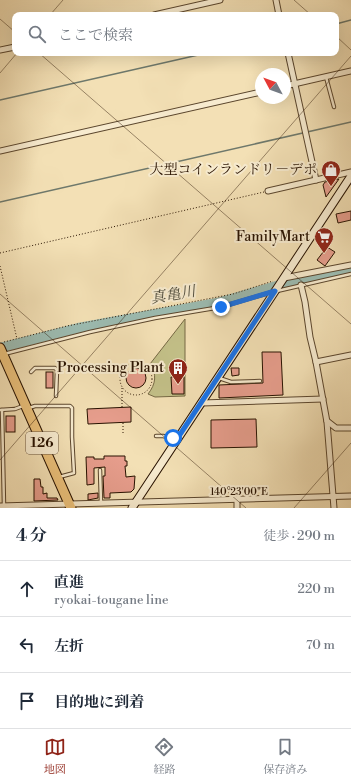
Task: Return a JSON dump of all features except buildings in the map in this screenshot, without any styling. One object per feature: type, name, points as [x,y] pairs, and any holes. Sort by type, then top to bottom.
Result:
[{"type":"highway","name":"126","points":[[1,352],[71,506]]},
{"type":"main road","points":[[133,505],[351,176]]},
{"type":"street","points":[[167,12],[220,0]]},
{"type":"street","points":[[276,0],[278,12]]},
{"type":"street","points":[[0,50],[12,48]]},
{"type":"street","points":[[289,56],[316,180]]},
{"type":"street","points":[[291,85],[351,72]]},
{"type":"street","points":[[0,151],[255,93]]},
{"type":"street","points":[[268,191],[351,172]]},
{"type":"street","points":[[284,278],[351,265]]},
{"type":"street","points":[[301,285],[327,421],[334,508]]},
{"type":"street","points":[[316,362],[351,355]]},
{"type":"street","points":[[202,403],[323,399]]},
{"type":"street","points":[[327,421],[336,428],[351,428]]},
{"type":"street","points":[[3,507],[101,504],[133,505],[351,496]]},
{"type":"street","points":[[237,500],[237,508]]},
{"type":"lane","points":[[326,77],[334,107]]},
{"type":"lane","points":[[1,352],[90,332],[221,307],[275,291],[351,274]]},
{"type":"lane","points":[[31,372],[35,368],[55,368],[57,370],[56,396]]},
{"type":"lane","points":[[218,378],[231,382],[260,381]]},
{"type":"lane","points":[[3,507],[1,410],[35,406],[70,406],[72,408],[74,473],[57,478]]},
{"type":"lane","points":[[156,436],[177,439]]},
{"type":"lane","points":[[100,470],[101,504]]},
{"type":"path","points":[[0,253],[268,191]]},
{"type":"path","points":[[0,266],[17,339]]},
{"type":"path","points":[[0,343],[67,326],[233,294],[284,278]]},
{"type":"path","points":[[122,387],[130,394],[135,396],[141,395],[150,388],[152,383],[151,372],[148,368],[139,363],[129,364],[122,371],[120,376],[122,387],[122,407]]},
{"type":"path","points":[[123,423],[123,435]]},
{"type":"shaded area","points":[[185,319],[185,396],[155,397],[148,394],[155,379],[154,372],[150,364]]},
{"type":"waterway","points":[[339,23],[351,20]]},
{"type":"waterway","points":[[0,100],[194,56]]},
{"type":"waterway","points":[[0,202],[351,122]]},
{"type":"waterway","name":"真亀川","points":[[0,348],[78,328],[217,303],[297,280],[351,270]]},
{"type":"place","name":"大型コインランドリ－デポ","points":[[331,187]]},
{"type":"place","name":"FamilyMart","points":[[324,254]]},
{"type":"place","name":"Processing Plant","points":[[178,385]]},
{"type":"route","points":[[173,438],[177,439],[202,403],[275,291],[221,307]]}]
